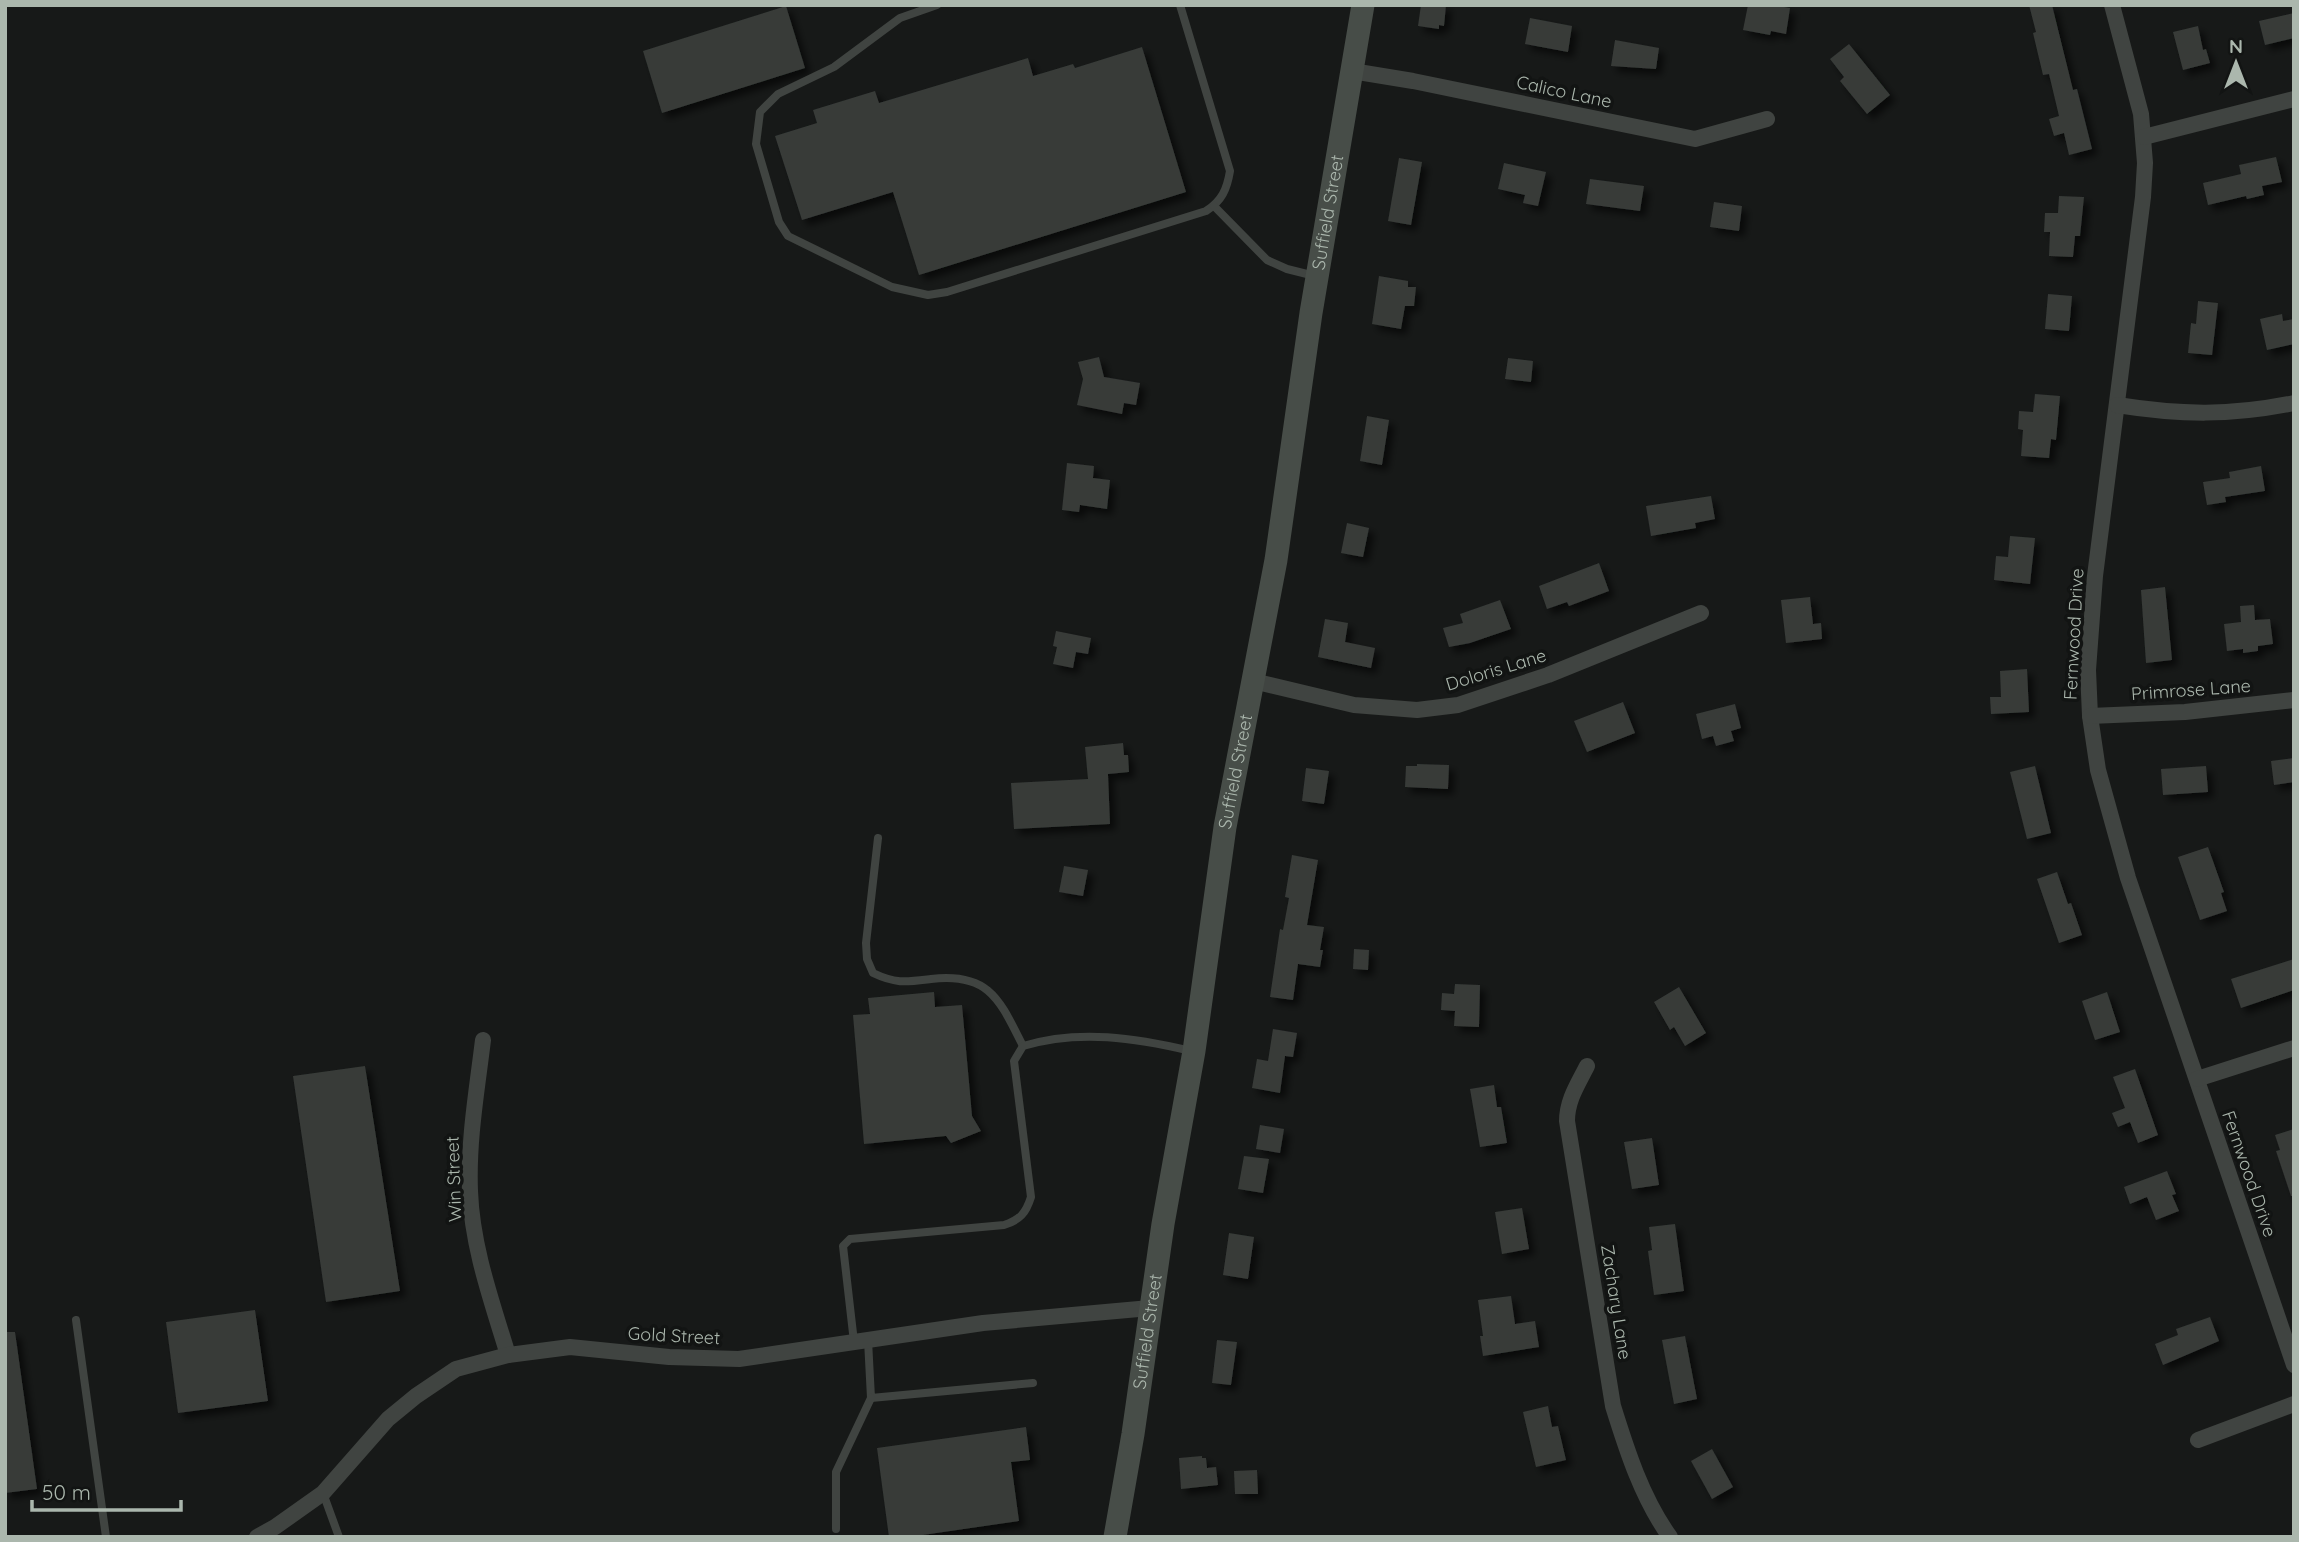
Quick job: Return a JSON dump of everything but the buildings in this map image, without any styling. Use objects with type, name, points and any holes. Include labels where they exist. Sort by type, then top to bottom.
[{"type":"main road","name":"Suffield Street","points":[[1115,1537],[1150,1308],[1194,1051],[1225,827],[1276,559],[1318,276],[1363,5]]},
{"type":"street","name":"Fernwood Drive","points":[[2112,5],[2137,94],[2144,137],[2143,197],[2095,576],[2088,670],[2090,716],[2098,770],[2112,825],[2294,1365]]},
{"type":"street","name":"Calico Lane","points":[[1352,71],[1695,139],[1767,119]]},
{"type":"street","points":[[2144,137],[2294,99]]},
{"type":"street","points":[[2117,405],[2169,413],[2214,413],[2261,410],[2294,403]]},
{"type":"street","name":"Doloris Lane","points":[[1253,681],[1354,705],[1417,709],[1458,705],[1548,675],[1701,613]]},
{"type":"street","name":"Primrose Lane","points":[[2090,716],[2185,712],[2294,700]]},
{"type":"street","name":"Win Street","points":[[483,1040],[471,1131],[470,1193],[477,1244],[508,1354]]},
{"type":"street","points":[[2197,1079],[2294,1048]]},
{"type":"street","name":"Zachary Lane","points":[[1587,1066],[1570,1099],[1567,1121],[1614,1406],[1626,1447],[1642,1486],[1670,1537]]},
{"type":"street","name":"Gold Street","points":[[257,1537],[323,1493],[388,1419],[415,1396],[456,1369],[508,1354],[570,1347],[669,1357],[738,1359],[983,1323],[1150,1308]]},
{"type":"street","points":[[2198,1440],[2294,1404]]},
{"type":"lane","points":[[937,5],[900,18],[834,67],[778,94],[760,113],[756,144],[779,222],[788,236],[892,287],[928,295],[947,292],[1206,211],[1222,198],[1230,172],[1180,5]]},
{"type":"lane","points":[[1214,206],[1267,260],[1287,269],[1318,276]]},
{"type":"lane","points":[[878,838],[866,943],[867,959],[873,973],[891,981],[964,978],[987,988],[1002,1005],[1023,1046]]},
{"type":"lane","points":[[836,1530],[836,1472],[871,1398],[844,1246],[850,1239],[1004,1225],[1016,1221],[1026,1212],[1031,1197],[1014,1061],[1023,1046],[1043,1040],[1103,1036],[1194,1051]]},
{"type":"lane","points":[[76,1321],[106,1537]]},
{"type":"lane","points":[[871,1398],[1033,1383]]},
{"type":"lane","points":[[323,1493],[339,1537]]}]
